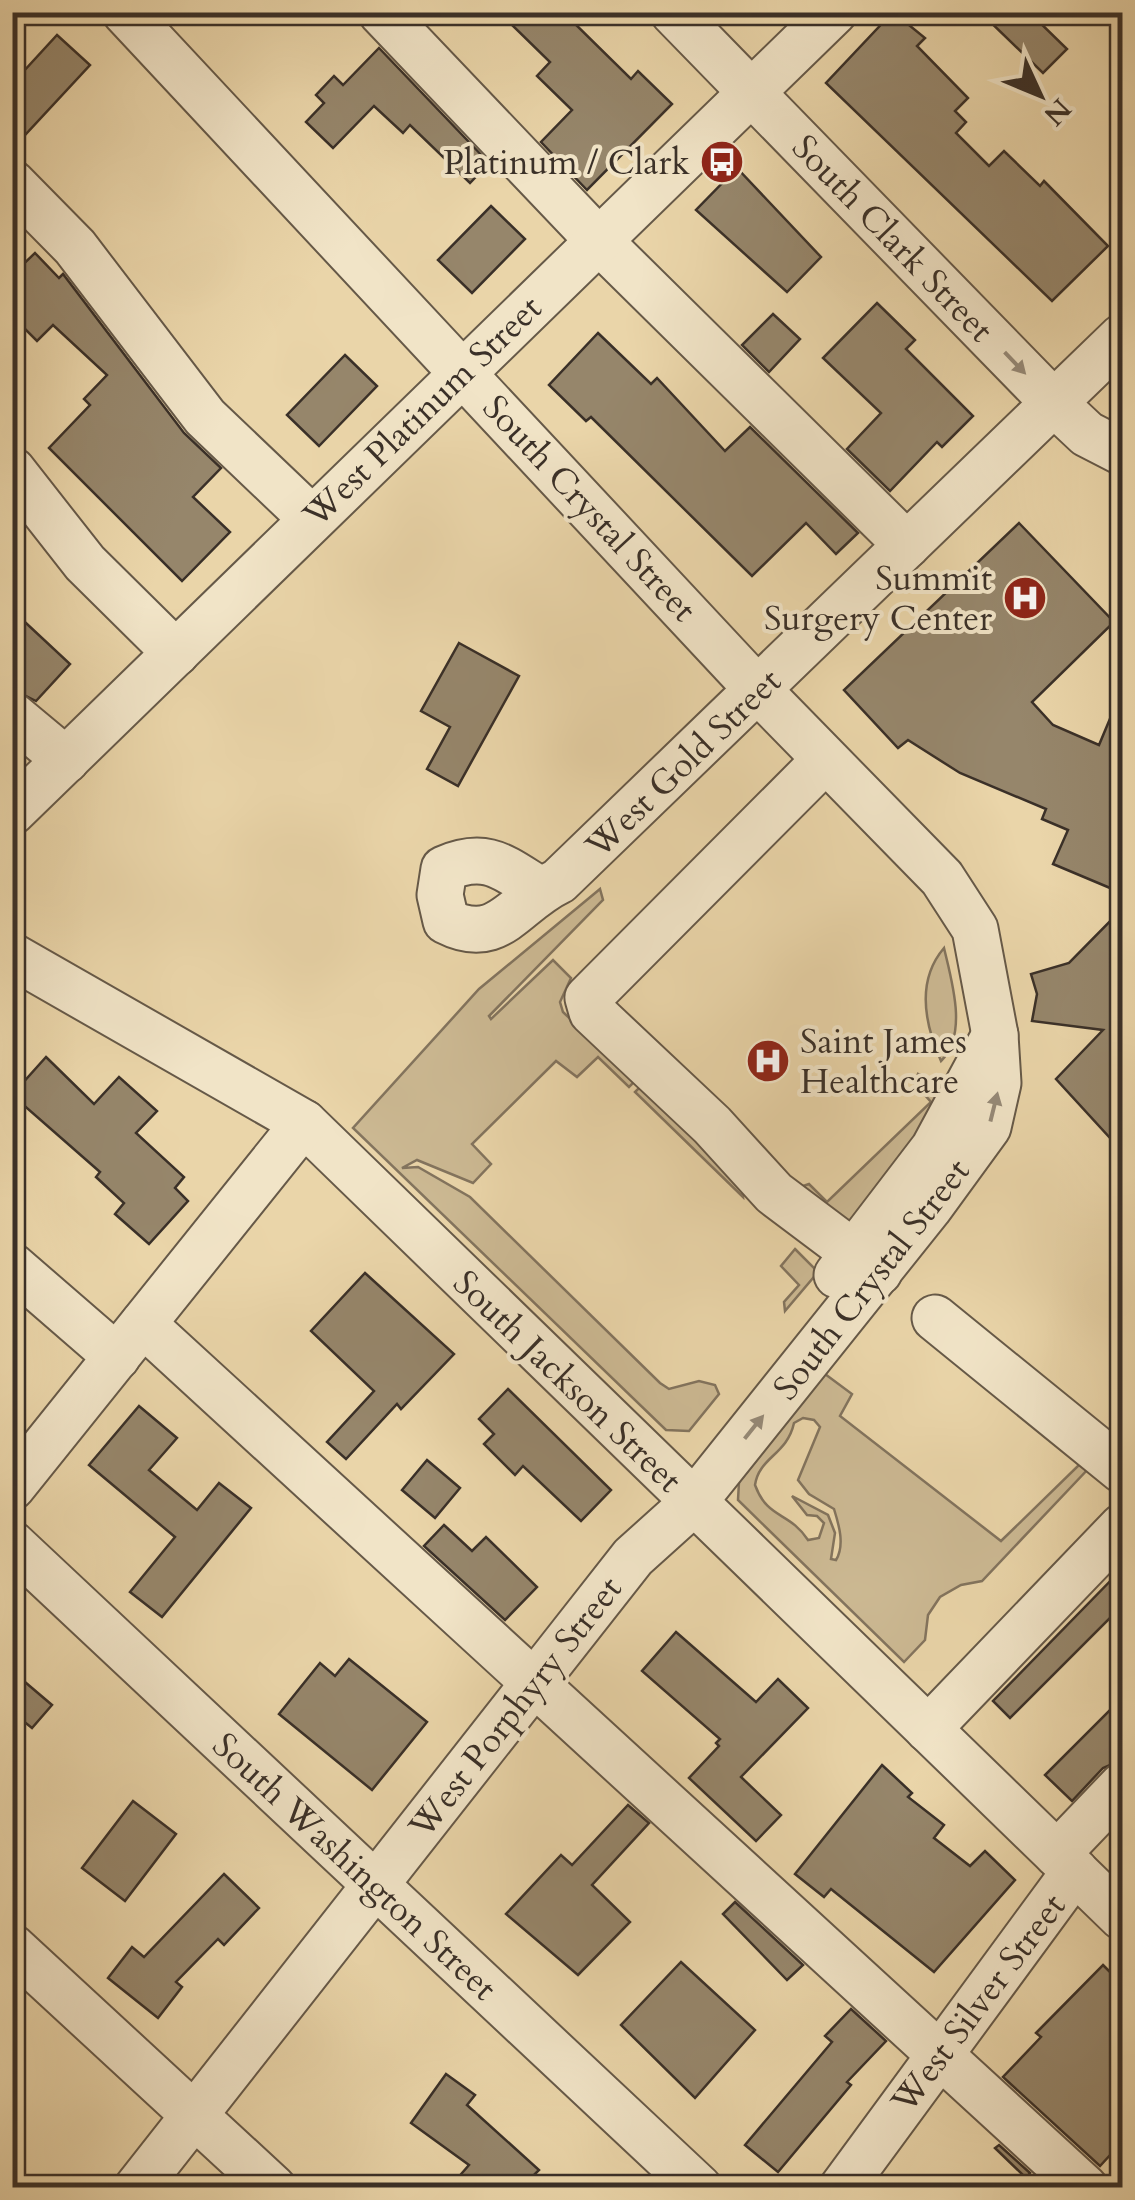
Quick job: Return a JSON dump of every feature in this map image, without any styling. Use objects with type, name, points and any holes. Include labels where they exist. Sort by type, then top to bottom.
[{"type":"street","name":"South Crystal Street","points":[[124,12],[760,692],[960,900],[974,929],[996,1035],[997,1103],[988,1128],[866,1263],[682,1492]]},
{"type":"street","points":[[381,12],[598,240],[907,545]]},
{"type":"street","name":"South Clark Street","points":[[672,12],[1054,403],[1086,434],[1122,452]]},
{"type":"street","name":"West Platinum Street","points":[[12,812],[834,12]]},
{"type":"street","points":[[12,183],[75,247],[205,417],[312,519]]},
{"type":"street","name":"West Gold Street","points":[[540,890],[559,880],[598,846],[1122,338]]},
{"type":"street","points":[[12,470],[85,563],[176,653]]},
{"type":"street","points":[[12,714],[66,760]]},
{"type":"street","points":[[825,760],[588,998],[592,1012],[712,1125],[774,1193],[866,1263]]},
{"type":"street","name":"South Jackson Street","points":[[12,956],[304,1123],[1066,1862]]},
{"type":"street","points":[[12,1487],[304,1123]]},
{"type":"street","points":[[12,1266],[130,1341],[535,1682],[1086,2188]]},
{"type":"street","points":[[935,1318],[1122,1470]]},
{"type":"street","name":"West Porphyry Street","points":[[138,2188],[682,1492]]},
{"type":"street","points":[[928,1728],[1122,1528]]},
{"type":"street","name":"South Washington Street","points":[[12,1544],[699,2188]]},
{"type":"street","points":[[1066,1862],[1122,1786]]},
{"type":"street","name":"West Silver Street","points":[[842,2188],[942,2052],[1066,1862],[1122,1917]]},
{"type":"street","points":[[12,1948],[273,2188]]},
{"type":"shaded area","points":[[600,889],[603,900],[489,1016],[491,1019],[553,960],[571,978],[560,1002],[563,1012],[635,1081],[629,1087],[598,1057],[577,1077],[556,1061],[472,1144],[491,1164],[473,1183],[417,1160],[402,1168],[418,1167],[470,1197],[660,1383],[669,1389],[699,1381],[715,1385],[719,1394],[689,1431],[666,1430],[353,1128],[479,989]]},
{"type":"shaded area","points":[[944,948],[956,1022],[949,1050],[941,1061],[927,1018],[926,989],[935,961]]},
{"type":"shaded area","points":[[918,1074],[945,1085],[940,1104],[850,1227],[803,1186],[809,1184],[827,1202],[931,1102],[915,1084]]},
{"type":"shaded area","points":[[641,1086],[742,1185],[743,1197],[635,1092]]},
{"type":"shaded area","points":[[795,1249],[818,1272],[785,1311],[784,1302],[799,1285],[781,1266]]},
{"type":"shaded area","points":[[825,1374],[852,1394],[840,1416],[1001,1541],[1081,1463],[1090,1467],[982,1581],[961,1585],[940,1597],[928,1615],[925,1640],[904,1662],[738,1500],[739,1482]],"holes":[[[803,1418],[814,1420],[820,1427],[798,1480],[809,1494],[834,1509],[841,1541],[836,1560],[831,1559],[835,1533],[828,1515],[792,1496],[807,1515],[817,1516],[824,1523],[819,1538],[808,1540],[794,1524],[766,1504],[755,1485],[762,1468],[786,1442],[794,1423]]]},
{"type":"building","points":[[526,12],[563,12],[631,79],[638,71],[672,104],[587,190],[541,142],[572,110],[537,76],[550,62],[513,26]]},
{"type":"building","points":[[893,12],[925,38],[917,46],[968,98],[955,111],[966,122],[956,133],[989,166],[1004,151],[1040,186],[1044,181],[1108,246],[1052,301],[826,83]]},
{"type":"building","points":[[980,12],[1029,12],[1067,49],[1043,73]]},
{"type":"building","points":[[57,35],[90,65],[12,149],[12,84]]},
{"type":"building","points":[[379,48],[489,163],[470,183],[410,125],[403,133],[374,106],[333,148],[306,122],[324,103],[316,95],[334,76],[343,85]]},
{"type":"building","points":[[737,168],[821,257],[787,292],[696,210]]},
{"type":"building","points":[[491,206],[525,239],[472,293],[438,260]]},
{"type":"building","points":[[35,253],[59,278],[63,274],[184,433],[221,468],[193,497],[230,532],[182,581],[49,448],[90,405],[84,399],[107,375],[53,325],[37,341],[12,316],[12,275]]},
{"type":"building","points":[[877,303],[915,340],[906,349],[973,416],[942,447],[937,442],[890,491],[847,449],[881,413],[823,358]]},
{"type":"building","points":[[773,314],[800,339],[769,372],[742,345]]},
{"type":"building","points":[[598,333],[651,384],[657,378],[725,451],[750,427],[858,533],[836,554],[806,523],[752,576],[591,417],[586,421],[549,385]]},
{"type":"building","points":[[345,355],[377,386],[319,446],[287,415]]},
{"type":"building","points":[[1019,523],[1114,622],[1032,702],[1053,725],[1099,745],[1122,690],[1122,893],[1053,864],[1068,830],[1042,819],[1046,809],[960,773],[908,740],[898,748],[844,690]]},
{"type":"building","points":[[12,610],[70,664],[36,701],[12,689]]},
{"type":"building","points":[[459,643],[519,676],[458,786],[427,769],[450,727],[421,711]]},
{"type":"building","points":[[1122,909],[1122,1151],[1056,1079],[1103,1030],[1032,1021],[1037,994],[1031,974],[1069,963]]},
{"type":"building","points":[[46,1057],[94,1104],[119,1077],[157,1111],[136,1133],[184,1177],[175,1188],[188,1201],[149,1244],[115,1214],[124,1203],[96,1177],[100,1172],[12,1095]]},
{"type":"building","points":[[365,1273],[454,1354],[401,1409],[397,1404],[346,1459],[327,1442],[374,1391],[311,1331]]},
{"type":"building","points":[[508,1389],[611,1490],[581,1521],[523,1466],[515,1475],[484,1444],[494,1434],[479,1419]]},
{"type":"building","points":[[139,1406],[177,1438],[149,1470],[197,1510],[219,1483],[251,1508],[162,1617],[130,1592],[175,1537],[89,1465]]},
{"type":"building","points":[[427,1460],[460,1488],[435,1518],[402,1490]]},
{"type":"building","points":[[444,1525],[472,1551],[486,1537],[537,1587],[505,1620],[424,1546]]},
{"type":"building","points":[[1122,1569],[1122,1606],[1010,1718],[993,1701]]},
{"type":"building","points":[[676,1632],[756,1702],[778,1679],[808,1708],[741,1777],[781,1815],[756,1841],[689,1778],[719,1746],[716,1743],[720,1739],[642,1671]]},
{"type":"building","points":[[349,1659],[427,1722],[372,1790],[279,1714],[320,1663],[335,1676]]},
{"type":"building","points":[[12,1671],[52,1705],[32,1728],[12,1712]]},
{"type":"building","points":[[1122,1698],[1122,1760],[1103,1768],[1072,1801],[1045,1775]]},
{"type":"building","points":[[882,1765],[912,1793],[908,1797],[944,1825],[934,1838],[970,1866],[985,1851],[1015,1880],[934,1972],[831,1889],[824,1897],[795,1874]]},
{"type":"building","points":[[133,1801],[176,1834],[125,1901],[82,1868]]},
{"type":"building","points":[[628,1805],[649,1823],[592,1885],[630,1922],[578,1975],[506,1914],[561,1855],[572,1865]]},
{"type":"building","points":[[224,1874],[259,1908],[224,1945],[218,1939],[176,1982],[182,1987],[158,2018],[108,1978],[132,1947],[144,1957]]},
{"type":"building","points":[[735,1902],[803,1965],[787,1980],[723,1914]]},
{"type":"building","points":[[681,1962],[755,2030],[695,2098],[621,2025]]},
{"type":"building","points":[[1103,1965],[1122,1984],[1122,2142],[1100,2166],[1003,2077],[1041,2037],[1036,2033]]},
{"type":"building","points":[[851,2009],[886,2041],[847,2082],[851,2085],[778,2172],[745,2145],[832,2042],[825,2036]]},
{"type":"building","points":[[446,2074],[475,2095],[467,2105],[539,2170],[521,2188],[449,2188],[469,2165],[411,2123]]},
{"type":"building","points":[[999,2145],[1030,2173],[1026,2178],[995,2148]]},
{"type":"place","name":"Platinum / Clark","points":[[722,162]]},
{"type":"place","name":"Summit Surgery Center","points":[[1025,598]]},
{"type":"place","name":"Saint James Healthcare","points":[[768,1061]]}]
